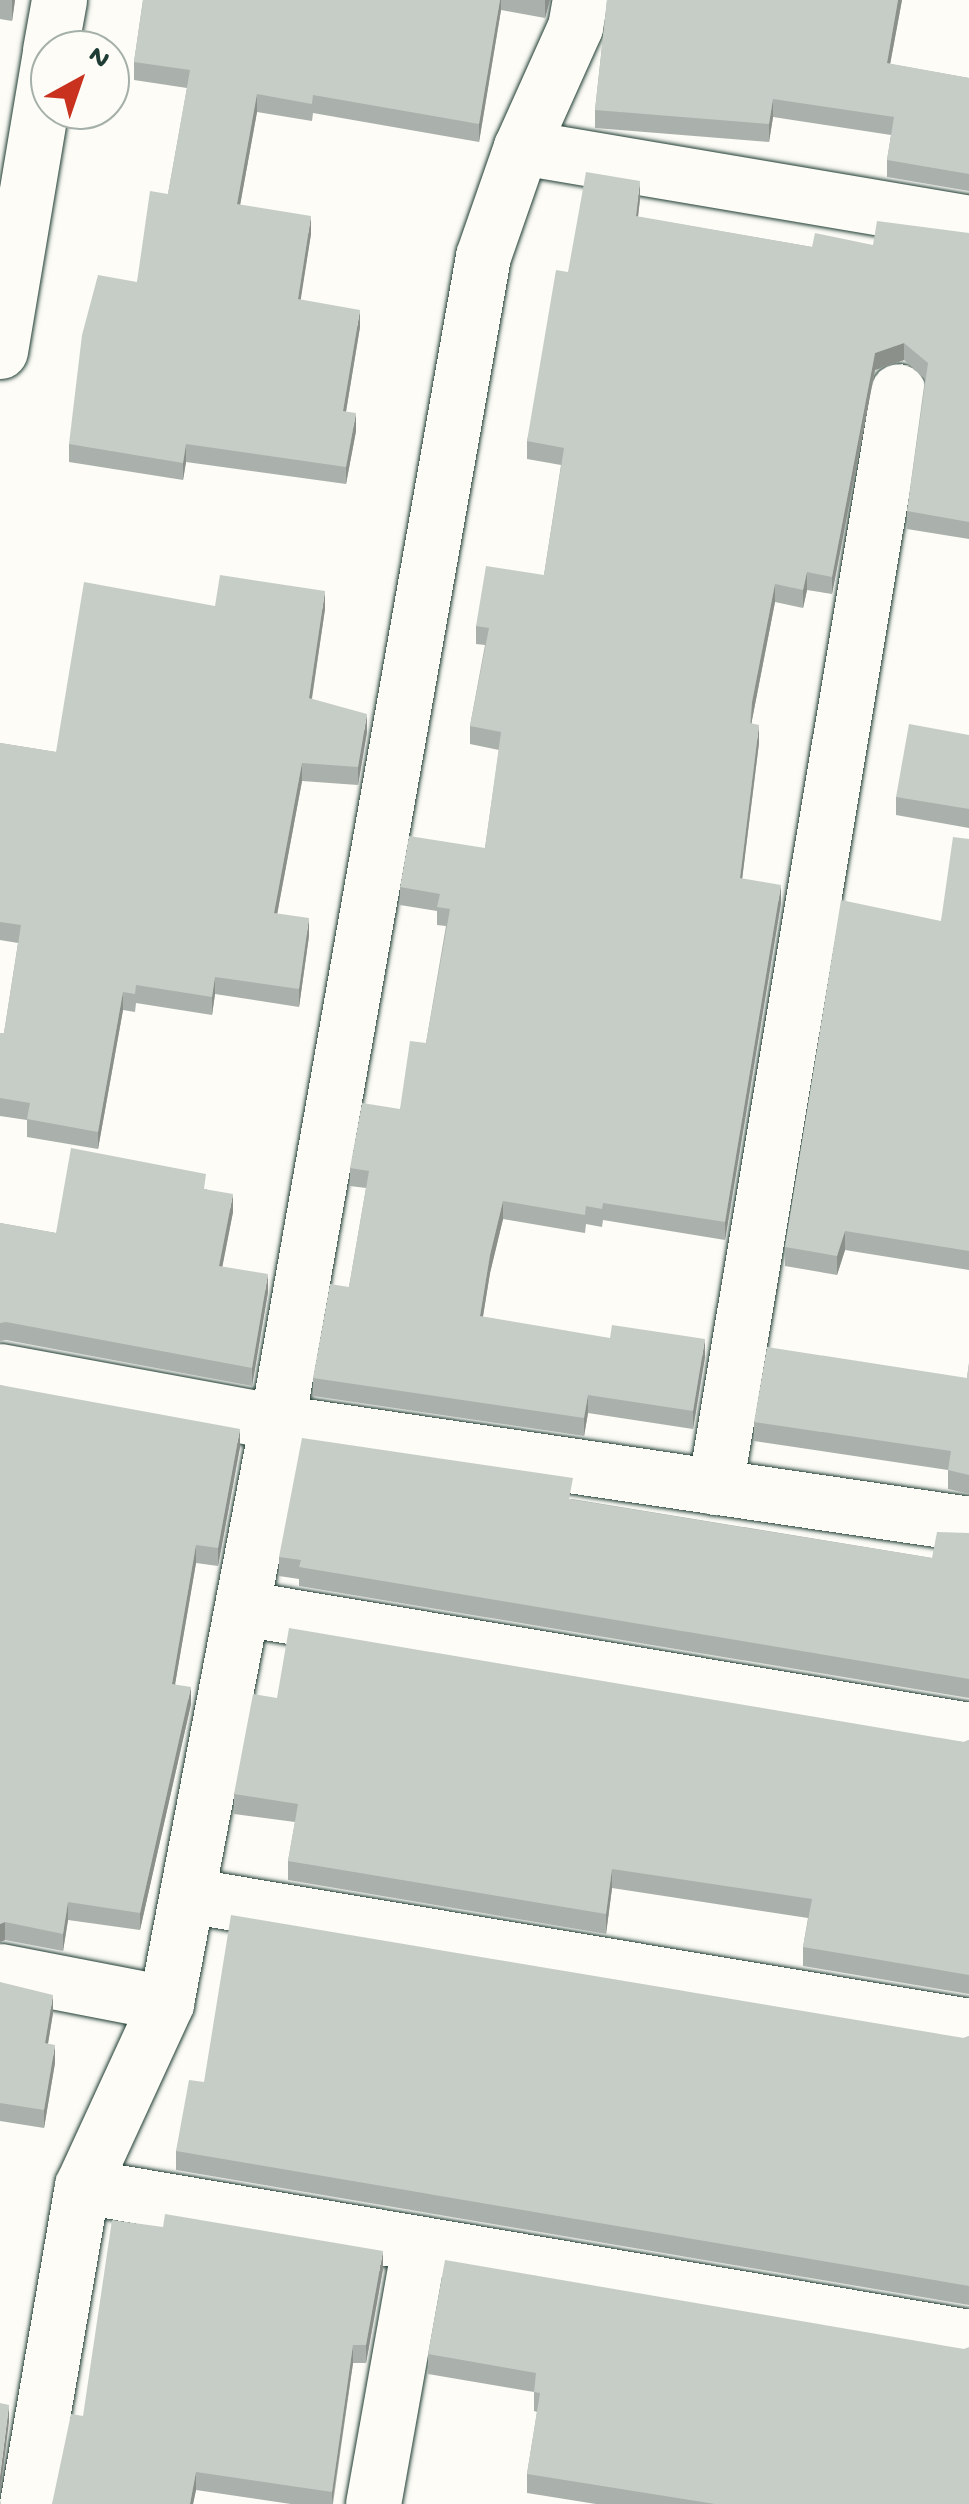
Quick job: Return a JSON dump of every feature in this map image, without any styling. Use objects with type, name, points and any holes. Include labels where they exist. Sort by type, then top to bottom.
[{"type":"street","points":[[54,30],[59,0]]},
{"type":"street","points":[[27,2504],[82,2186],[166,2003],[277,1422],[483,256],[520,148],[575,28],[580,0]]},
{"type":"street","points":[[0,351],[37,130]]},
{"type":"street","points":[[520,148],[969,224]]},
{"type":"street","points":[[716,1487],[898,392]]},
{"type":"street","points":[[0,1371],[277,1422],[969,1524]]},
{"type":"street","points":[[242,1608],[969,1730]]},
{"type":"street","points":[[187,1895],[969,2026]]},
{"type":"street","points":[[0,1971],[166,2003]]},
{"type":"street","points":[[82,2186],[969,2338]]},
{"type":"street","points":[[373,2504],[419,2245]]},
{"type":"building","points":[[143,0],[500,0],[479,124],[313,95],[312,104],[257,94],[237,204],[311,216],[298,299],[360,310],[343,411],[356,413],[346,467],[186,444],[183,463],[69,444],[82,335],[98,275],[137,282],[150,191],[168,194],[190,70],[134,62]]},
{"type":"building","points":[[607,0],[898,0],[887,63],[969,78],[969,174],[887,160],[894,117],[773,99],[769,124],[595,110]]},
{"type":"building","points":[[586,172],[640,181],[636,216],[812,247],[815,233],[873,245],[877,221],[969,233],[969,522],[907,511],[928,363],[904,343],[875,353],[832,577],[807,572],[803,590],[775,584],[752,702],[750,723],[759,725],[740,878],[781,885],[725,1222],[603,1203],[602,1209],[586,1206],[585,1215],[503,1201],[480,1316],[610,1338],[612,1325],[705,1339],[693,1411],[588,1395],[584,1418],[313,1378],[330,1284],[349,1287],[369,1171],[350,1168],[362,1103],[400,1109],[410,1041],[426,1043],[450,909],[437,907],[440,894],[400,887],[409,836],[485,848],[501,732],[470,726],[489,628],[476,626],[486,566],[544,575],[564,448],[527,441],[556,270],[568,272]]},
{"type":"building","points":[[220,575],[325,591],[309,698],[367,714],[358,767],[302,763],[274,913],[309,918],[299,989],[215,977],[212,997],[136,985],[135,994],[123,992],[98,1132],[27,1119],[30,1103],[0,1098],[0,1033],[4,1033],[21,925],[0,922],[0,743],[56,752],[84,582],[215,606]]},
{"type":"building","points":[[909,724],[969,735],[969,809],[896,797]]},
{"type":"building","points":[[953,837],[969,839],[969,1251],[845,1231],[837,1256],[785,1247],[841,900],[941,921]]},
{"type":"building","points":[[71,1148],[206,1174],[204,1189],[233,1194],[219,1266],[268,1274],[252,1368],[0,1323],[0,1223],[56,1233]]},
{"type":"building","points":[[767,1347],[967,1378],[969,1363],[969,1475],[948,1470],[951,1451],[754,1422]]},
{"type":"building","points":[[0,1385],[240,1429],[218,1548],[196,1545],[172,1684],[191,1687],[140,1913],[68,1902],[63,1934],[0,1924]]},
{"type":"building","points":[[302,1438],[573,1478],[569,1499],[932,1558],[937,1532],[969,1533],[969,1679],[299,1567],[301,1560],[279,1557]]},
{"type":"building","points":[[289,1628],[969,1740],[969,1975],[803,1947],[812,1899],[612,1869],[606,1914],[288,1861],[298,1804],[234,1794],[253,1694],[277,1698]]},
{"type":"building","points":[[231,1915],[969,2036],[969,2286],[176,2151],[189,2080],[204,2082]]},
{"type":"building","points":[[0,1982],[53,1995],[45,2043],[55,2045],[44,2110],[0,2103]]},
{"type":"building","points":[[165,2214],[383,2251],[366,2345],[353,2345],[332,2492],[196,2472],[190,2504],[52,2504],[71,2414],[83,2416],[112,2220],[163,2227]]},
{"type":"building","points":[[445,2260],[969,2347],[969,2504],[715,2504],[527,2474],[540,2393],[534,2392],[536,2373],[428,2354]]},
{"type":"building","points":[[0,2403],[9,2405],[0,2476]]}]
